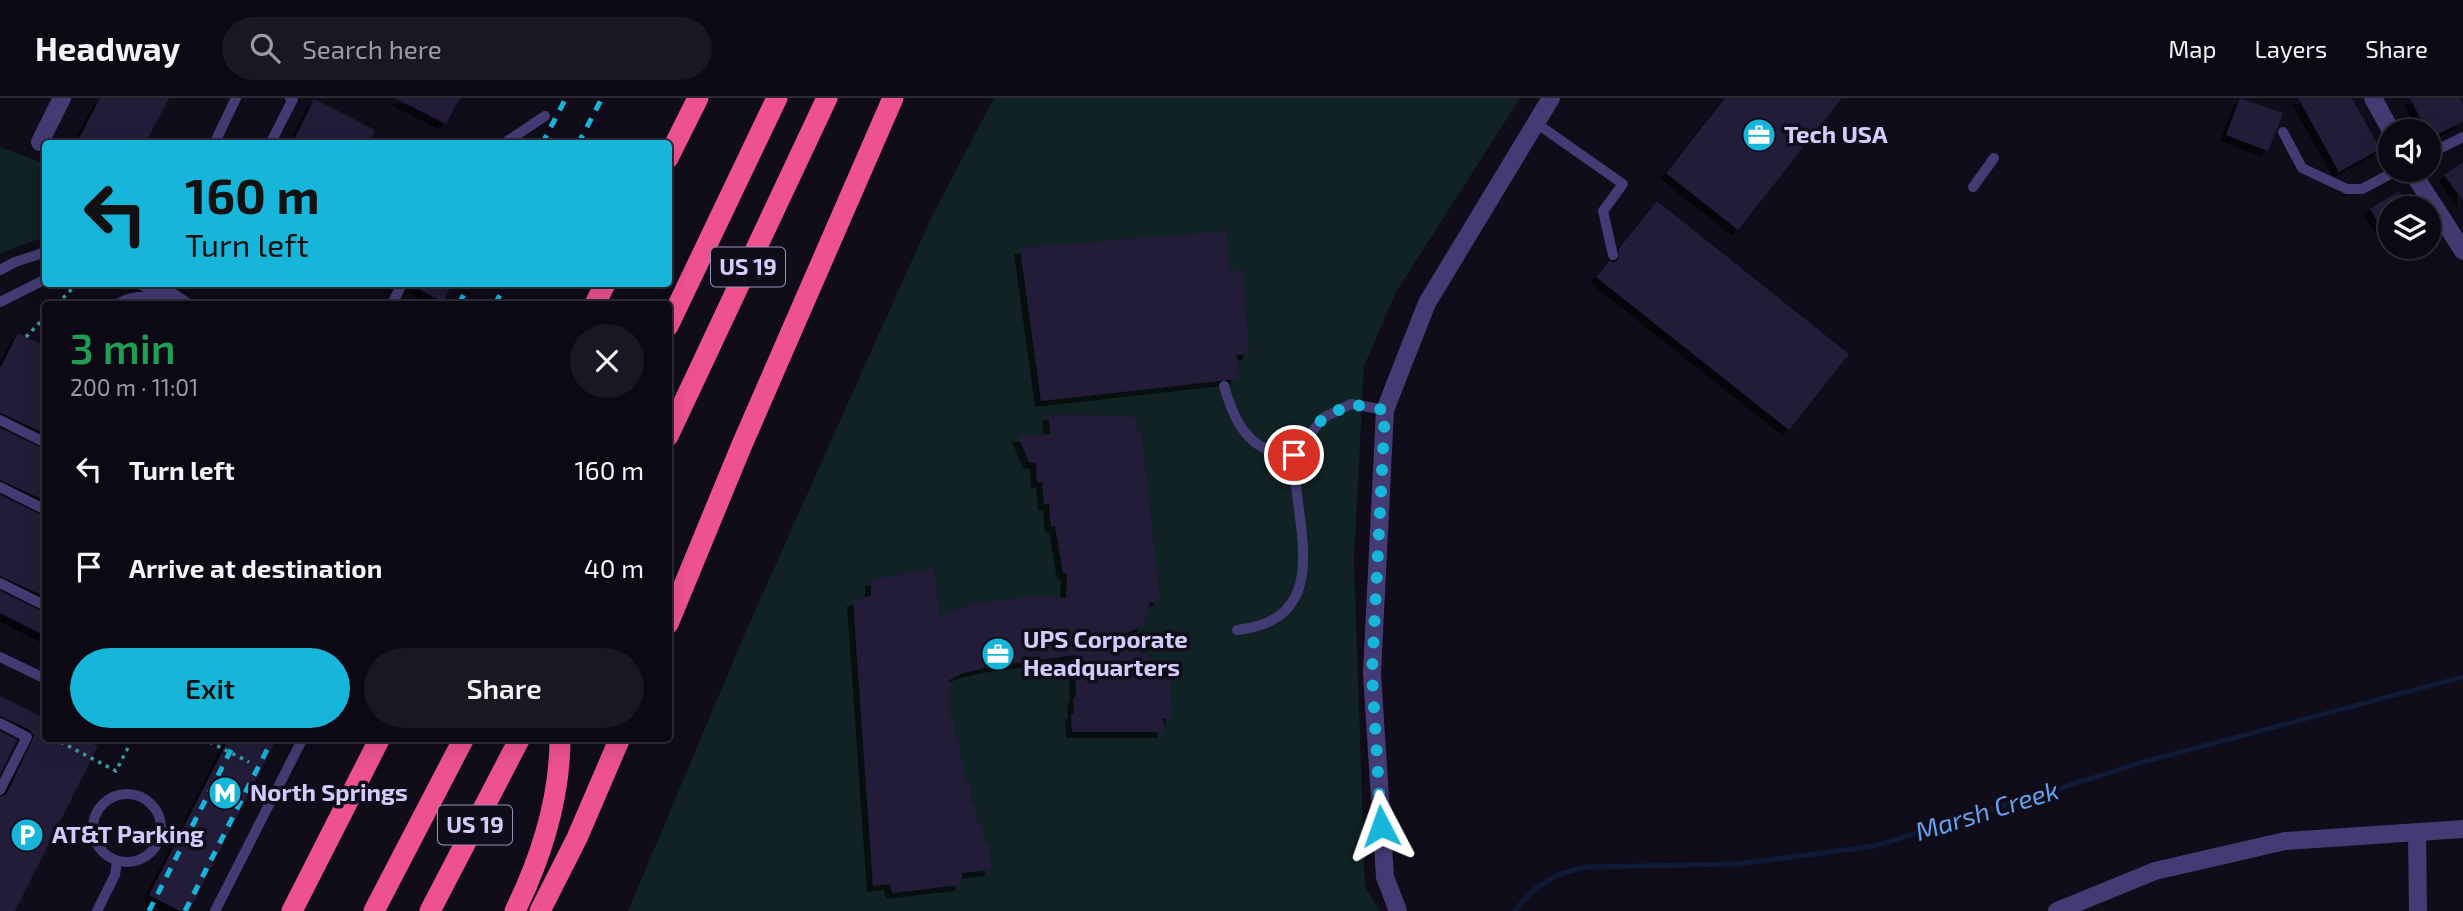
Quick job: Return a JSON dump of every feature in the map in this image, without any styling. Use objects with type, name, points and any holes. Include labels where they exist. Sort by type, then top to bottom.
[{"type":"highway","points":[[672,150],[698,98]]},
{"type":"highway","name":"US 19","points":[[672,318],[777,98]]},
{"type":"highway","name":"US 19","points":[[672,427],[827,98]]},
{"type":"highway","points":[[672,614],[741,447],[893,98]]},
{"type":"highway","points":[[292,911],[378,742]]},
{"type":"highway","name":"US 19","points":[[374,911],[462,742]]},
{"type":"highway","name":"US 19","points":[[430,911],[518,742]]},
{"type":"highway","points":[[515,911],[538,859],[548,825],[556,788],[560,742]]},
{"type":"highway","points":[[540,911],[577,838],[618,742]]},
{"type":"street","points":[[40,142],[62,98]]},
{"type":"street","points":[[1398,911],[1385,877],[1372,673],[1385,410],[1427,303],[1551,98]]},
{"type":"street","points":[[2374,98],[2385,119]]},
{"type":"street","points":[[2419,182],[2463,251]]},
{"type":"street","points":[[2057,911],[2155,871],[2285,841],[2463,829]]},
{"type":"street","points":[[2417,832],[2418,911]]},
{"type":"lane","points":[[216,140],[236,98]]},
{"type":"lane","points":[[272,140],[293,99],[290,98]]},
{"type":"lane","points":[[509,140],[545,116]]},
{"type":"lane","points":[[1536,122],[1623,184],[1603,211],[1613,255]]},
{"type":"lane","points":[[2283,132],[2302,169],[2347,189],[2361,189],[2378,180]]},
{"type":"lane","points":[[2441,148],[2463,137]]},
{"type":"lane","points":[[1972,187],[1994,158]]},
{"type":"lane","points":[[0,270],[42,253]]},
{"type":"lane","points":[[0,302],[42,280]]},
{"type":"lane","points":[[146,287],[178,301]]},
{"type":"lane","points":[[163,287],[181,301]]},
{"type":"lane","points":[[122,301],[142,295],[171,301]]},
{"type":"lane","points":[[1224,386],[1231,412],[1246,434],[1266,449],[1294,455]]},
{"type":"lane","points":[[1237,630],[1273,620],[1288,607],[1300,589],[1305,569],[1294,455],[1323,418],[1351,404],[1385,410]]},
{"type":"lane","points":[[0,420],[42,441]]},
{"type":"lane","points":[[0,487],[42,508]]},
{"type":"lane","points":[[0,583],[42,605]]},
{"type":"lane","points":[[0,657],[42,677]]},
{"type":"lane","points":[[0,723],[27,737],[0,790]]},
{"type":"lane","points":[[215,911],[301,742]]},
{"type":"lane","points":[[126,793],[138,795],[156,808],[161,819],[159,842],[151,854],[141,860],[117,862],[99,848],[94,837],[96,813],[114,796],[126,793]]},
{"type":"lane","points":[[97,911],[115,875],[117,862]]},
{"type":"path","points":[[60,301],[74,287]]},
{"type":"path","points":[[26,337],[42,320]]},
{"type":"path","points":[[61,742],[116,771],[131,742]]},
{"type":"path","points":[[210,742],[249,762]]},
{"type":"shaded area","points":[[994,98],[1520,98],[1396,292],[1364,366],[1354,560],[1365,887],[1380,911],[628,911],[746,631],[932,216]]},
{"type":"shaded area","points":[[0,147],[42,163],[42,238],[0,253]]},
{"type":"building","points":[[100,98],[169,98],[147,140],[78,140]]},
{"type":"building","points":[[395,98],[460,98],[446,124]]},
{"type":"building","points":[[1725,98],[1842,98],[1738,230],[1666,173]]},
{"type":"building","points":[[2240,98],[2283,113],[2268,151],[2226,135]]},
{"type":"building","points":[[2298,98],[2352,98],[2378,145],[2378,150],[2339,172]]},
{"type":"building","points":[[2410,98],[2460,98],[2463,104],[2463,122],[2441,133],[2441,119],[2421,119]]},
{"type":"building","points":[[314,99],[375,130],[370,140],[294,140]]},
{"type":"building","points":[[2463,162],[2463,201],[2444,175]]},
{"type":"building","points":[[1657,201],[1849,354],[1789,430],[1596,277],[1609,261],[1618,260],[1619,248]]},
{"type":"building","points":[[2378,204],[2378,222],[2370,209]]},
{"type":"building","points":[[1226,231],[1229,270],[1243,271],[1249,354],[1237,355],[1237,379],[1041,401],[1020,248]]},
{"type":"building","points":[[415,287],[450,287],[441,301]]},
{"type":"building","points":[[18,333],[42,345],[42,432],[0,413],[0,368]]},
{"type":"building","name":"UPS Corporate Headquarters","points":[[1048,414],[1136,417],[1137,431],[1141,429],[1160,600],[1150,603],[1143,626],[1100,644],[1139,651],[1140,654],[1147,653],[1157,672],[1170,675],[1172,718],[1163,719],[1164,732],[1072,732],[1071,714],[1074,713],[1073,698],[1076,696],[1075,655],[989,667],[963,673],[949,680],[949,716],[954,717],[954,738],[959,738],[959,760],[963,760],[965,783],[970,782],[971,804],[976,805],[977,823],[983,825],[983,843],[989,844],[991,870],[962,873],[961,885],[892,893],[890,884],[873,886],[853,600],[871,596],[871,580],[934,568],[940,616],[975,603],[1041,596],[1066,598],[1067,574],[1063,573],[1055,526],[1051,527],[1049,504],[1044,504],[1042,482],[1037,482],[1036,463],[1029,462],[1018,436],[1050,434]]},
{"type":"building","points":[[0,428],[42,448],[42,499],[0,480]]},
{"type":"building","points":[[0,495],[42,515],[42,595],[0,576]]},
{"type":"building","points":[[0,591],[42,611],[42,634],[0,613]]},
{"type":"building","name":"AT&T Parking","points":[[0,696],[42,717],[42,742],[91,742],[98,746],[15,911],[0,911],[0,797],[7,793],[34,736],[30,730],[0,716]]},
{"type":"building","points":[[0,731],[17,740],[0,774]]},
{"type":"building","points":[[227,742],[275,742],[189,911],[180,911],[149,895]]},
{"type":"waterway","name":"Marsh Creek","points":[[1514,911],[1537,887],[1560,874],[1586,867],[1737,864],[1875,846],[2143,762],[2463,677]]},
{"type":"railway","points":[[544,140],[566,98]]},
{"type":"railway","points":[[580,140],[602,98]]},
{"type":"railway","points":[[460,301],[468,287]]},
{"type":"railway","points":[[497,301],[504,287]]},
{"type":"railway","points":[[149,911],[235,742]]},
{"type":"railway","points":[[185,911],[271,742]]},
{"type":"place","name":"Tech USA","points":[[1759,135]]},
{"type":"place","name":"UPS Corporate Headquarters","points":[[998,654]]},
{"type":"place","name":"North Springs","points":[[225,793]]},
{"type":"place","name":"AT&T Parking","points":[[27,835]]},
{"type":"route","points":[[1294,455],[1323,418],[1351,404],[1385,410],[1372,673],[1381,826]]}]
